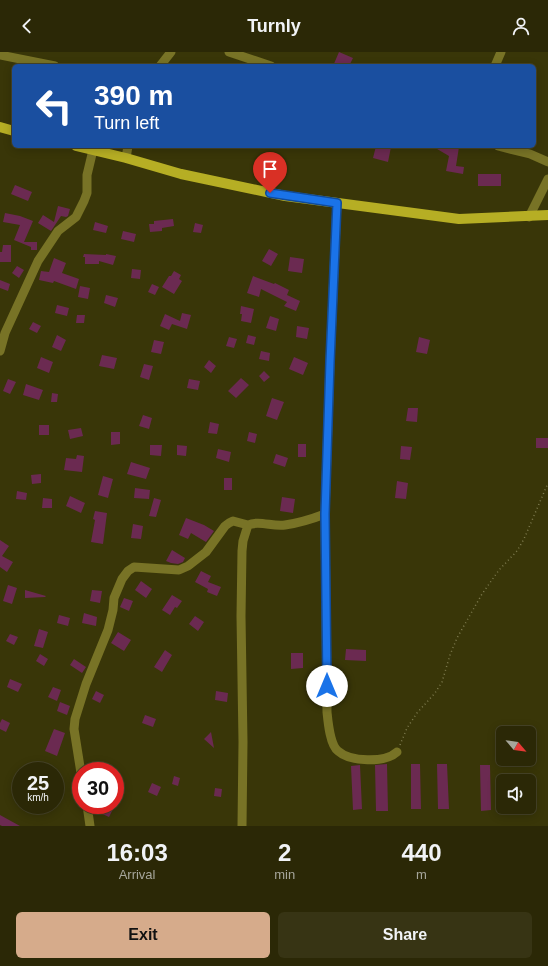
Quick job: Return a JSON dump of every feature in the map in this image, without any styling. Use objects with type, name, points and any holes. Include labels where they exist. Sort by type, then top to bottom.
[{"type":"main road","points":[[0,127],[12,130]]},
{"type":"main road","points":[[84,148],[182,174],[285,196],[459,219],[548,215]]},
{"type":"street","points":[[162,64],[171,52]]},
{"type":"street","points":[[229,52],[265,64]]},
{"type":"street","points":[[496,64],[501,52]]},
{"type":"street","points":[[0,55],[45,64]]},
{"type":"street","points":[[126,158],[128,148]]},
{"type":"street","points":[[506,148],[530,154],[548,162]]},
{"type":"street","points":[[0,351],[6,333],[38,261],[58,231],[76,217],[84,202],[87,193],[88,175],[93,150]]},
{"type":"street","points":[[529,217],[548,179]]},
{"type":"street","points":[[337,203],[325,514],[327,712],[331,736],[337,751],[348,757],[367,760],[386,758],[393,756],[397,752]]},
{"type":"street","points":[[242,826],[243,742],[241,616],[243,541],[248,525],[253,522],[284,526],[306,521],[325,514]]},
{"type":"street","points":[[79,762],[74,720],[86,684],[108,630],[113,610],[114,598],[122,579],[128,571],[134,567],[168,570],[179,570],[184,568],[206,552],[225,526],[229,523],[233,521],[248,525]]},
{"type":"street","points":[[88,814],[90,826]]},
{"type":"path","points":[[397,752],[406,728],[417,713],[435,694],[442,682],[456,638],[482,594],[499,570],[517,551],[524,539],[548,483]]},
{"type":"building","points":[[339,52],[353,58],[350,64],[334,64]]},
{"type":"building","points":[[376,148],[391,148],[388,162],[373,158]]},
{"type":"building","points":[[435,148],[459,148],[456,166],[464,167],[463,174],[446,171],[449,156]]},
{"type":"building","points":[[259,156],[276,159],[274,169],[260,166],[261,164],[257,163]]},
{"type":"building","points":[[478,174],[501,174],[501,186],[478,186]]},
{"type":"building","points":[[15,185],[32,192],[28,201],[11,194]]},
{"type":"building","points":[[58,206],[70,209],[68,216],[61,216],[51,231],[38,223],[43,215],[54,222]]},
{"type":"building","points":[[5,213],[20,216],[33,221],[24,242],[37,242],[37,250],[31,250],[31,247],[14,240],[20,225],[3,222]]},
{"type":"building","points":[[173,219],[174,226],[162,228],[162,231],[150,232],[149,224],[154,224],[154,221]]},
{"type":"building","points":[[95,222],[108,226],[106,233],[93,230]]},
{"type":"building","points":[[195,223],[203,225],[201,233],[193,232]]},
{"type":"building","points":[[123,231],[136,234],[134,242],[121,239]]},
{"type":"building","points":[[3,245],[11,245],[11,262],[0,262],[0,252],[2,252]]},
{"type":"building","points":[[269,249],[278,254],[271,266],[262,261]]},
{"type":"building","points":[[84,254],[106,254],[116,256],[113,265],[99,261],[99,264],[85,264],[85,257],[83,257]]},
{"type":"building","points":[[290,257],[304,259],[302,273],[288,271]]},
{"type":"building","points":[[54,258],[66,263],[62,273],[79,279],[76,289],[54,281],[53,283],[39,280],[41,271],[49,272]]},
{"type":"building","points":[[17,266],[24,270],[19,278],[12,273]]},
{"type":"building","points":[[132,269],[141,270],[140,279],[131,278]]},
{"type":"building","points":[[174,271],[181,275],[179,279],[182,281],[174,294],[162,287]]},
{"type":"building","points":[[253,276],[274,284],[275,283],[289,290],[287,295],[300,301],[296,311],[284,306],[287,302],[261,289],[259,297],[247,293]]},
{"type":"building","points":[[0,280],[10,284],[8,291],[0,288]]},
{"type":"building","points":[[152,284],[159,287],[155,295],[148,292]]},
{"type":"building","points":[[80,286],[90,288],[88,299],[78,297]]},
{"type":"building","points":[[106,295],[118,298],[115,307],[104,303]]},
{"type":"building","points":[[57,305],[69,308],[67,316],[55,313]]},
{"type":"building","points":[[241,306],[254,309],[251,323],[241,321]]},
{"type":"building","points":[[182,313],[191,315],[187,329],[172,324],[169,330],[160,326],[165,314],[180,321]]},
{"type":"building","points":[[77,315],[85,315],[84,323],[76,323]]},
{"type":"building","points":[[270,316],[279,319],[276,331],[266,328]]},
{"type":"building","points":[[33,322],[41,326],[37,333],[29,329]]},
{"type":"building","points":[[297,326],[309,328],[307,339],[296,337]]},
{"type":"building","points":[[57,335],[66,340],[61,351],[52,347]]},
{"type":"building","points":[[248,335],[256,337],[254,345],[246,343]]},
{"type":"building","points":[[229,337],[237,339],[234,348],[226,346]]},
{"type":"building","points":[[419,337],[430,340],[427,354],[416,352]]},
{"type":"building","points":[[154,340],[164,342],[161,354],[151,352]]},
{"type":"building","points":[[261,351],[270,353],[269,361],[259,359]]},
{"type":"building","points":[[102,355],[117,358],[114,369],[99,366]]},
{"type":"building","points":[[41,357],[53,362],[49,373],[37,368]]},
{"type":"building","points":[[294,357],[308,363],[303,375],[289,369]]},
{"type":"building","points":[[209,360],[216,366],[211,373],[204,367]]},
{"type":"building","points":[[144,364],[153,366],[149,380],[140,377]]},
{"type":"building","points":[[264,371],[270,377],[264,382],[259,376]]},
{"type":"building","points":[[241,378],[249,385],[236,398],[228,391]]},
{"type":"building","points":[[8,379],[16,382],[10,394],[3,391]]},
{"type":"building","points":[[189,379],[200,381],[198,390],[187,388]]},
{"type":"building","points":[[26,384],[43,390],[39,400],[23,395]]},
{"type":"building","points":[[52,393],[58,394],[57,402],[51,402]]},
{"type":"building","points":[[272,398],[284,402],[277,420],[266,416]]},
{"type":"building","points":[[408,408],[418,408],[417,422],[406,421]]},
{"type":"building","points":[[143,415],[152,418],[149,429],[139,426]]},
{"type":"building","points":[[210,422],[219,424],[217,434],[208,433]]},
{"type":"building","points":[[39,425],[49,425],[49,435],[39,435]]},
{"type":"building","points":[[81,428],[83,436],[70,439],[68,430]]},
{"type":"building","points":[[111,432],[120,432],[120,444],[111,445]]},
{"type":"building","points":[[249,432],[257,434],[255,443],[247,441]]},
{"type":"building","points":[[536,438],[548,438],[548,448],[536,448]]},
{"type":"building","points":[[298,444],[306,444],[306,457],[298,457]]},
{"type":"building","points":[[150,445],[162,445],[161,456],[150,455]]},
{"type":"building","points":[[177,445],[187,446],[186,456],[177,455]]},
{"type":"building","points":[[401,446],[412,447],[410,460],[400,459]]},
{"type":"building","points":[[218,449],[231,452],[229,462],[216,458]]},
{"type":"building","points":[[276,454],[288,458],[285,467],[273,463]]},
{"type":"building","points":[[77,455],[84,456],[82,472],[64,470],[66,458],[76,459]]},
{"type":"building","points":[[131,462],[150,468],[146,479],[127,474]]},
{"type":"building","points":[[41,474],[41,483],[32,484],[31,475]]},
{"type":"building","points":[[103,476],[113,479],[108,498],[98,495]]},
{"type":"building","points":[[224,478],[232,478],[232,490],[224,490]]},
{"type":"building","points":[[397,481],[408,483],[406,499],[395,498]]},
{"type":"building","points":[[135,488],[150,490],[149,499],[134,498]]},
{"type":"building","points":[[17,491],[27,493],[26,500],[16,499]]},
{"type":"building","points":[[70,496],[85,503],[81,513],[66,506]]},
{"type":"building","points":[[282,497],[295,499],[293,513],[280,511]]},
{"type":"building","points":[[43,498],[52,499],[52,508],[42,508]]},
{"type":"building","points":[[154,498],[161,500],[156,517],[149,516]]},
{"type":"building","points":[[95,511],[107,513],[103,544],[91,542]]},
{"type":"building","points":[[186,518],[204,525],[214,531],[206,542],[191,533],[188,539],[179,535]]},
{"type":"building","points":[[133,524],[143,526],[141,539],[131,538]]},
{"type":"building","points":[[0,540],[9,546],[2,556],[13,562],[7,572],[0,567]]},
{"type":"building","points":[[172,550],[185,558],[183,562],[178,564],[166,561]]},
{"type":"building","points":[[201,571],[211,576],[208,582],[221,587],[217,596],[207,592],[208,589],[195,582]]},
{"type":"building","points":[[141,581],[152,589],[146,598],[135,590]]},
{"type":"building","points":[[8,585],[17,588],[12,604],[3,601]]},
{"type":"building","points":[[25,590],[46,596],[25,598]]},
{"type":"building","points":[[92,590],[102,591],[100,603],[90,601]]},
{"type":"building","points":[[172,595],[182,601],[177,608],[175,607],[170,615],[162,610]]},
{"type":"building","points":[[124,598],[133,601],[129,611],[120,607]]},
{"type":"building","points":[[84,613],[97,617],[96,626],[82,623]]},
{"type":"building","points":[[59,615],[70,618],[68,626],[57,623]]},
{"type":"building","points":[[195,616],[204,622],[198,631],[189,624]]},
{"type":"building","points":[[39,629],[48,632],[43,648],[34,646]]},
{"type":"building","points":[[118,632],[131,640],[124,651],[111,643]]},
{"type":"building","points":[[10,634],[18,637],[14,645],[6,641]]},
{"type":"building","points":[[346,649],[366,650],[366,661],[345,660]]},
{"type":"building","points":[[165,650],[172,655],[162,672],[154,667]]},
{"type":"building","points":[[291,653],[303,653],[303,668],[291,669]]},
{"type":"building","points":[[40,654],[48,659],[44,666],[36,661]]},
{"type":"building","points":[[74,659],[86,667],[82,673],[70,665]]},
{"type":"building","points":[[10,679],[22,684],[18,692],[7,687]]},
{"type":"building","points":[[53,687],[61,690],[57,701],[48,697]]},
{"type":"building","points":[[96,691],[104,695],[100,703],[92,699]]},
{"type":"building","points":[[216,691],[228,693],[227,702],[215,700]]},
{"type":"building","points":[[60,702],[70,706],[67,715],[57,711]]},
{"type":"building","points":[[145,715],[156,719],[153,727],[142,723]]},
{"type":"building","points":[[2,719],[10,723],[6,732],[0,729]]},
{"type":"building","points":[[54,729],[65,733],[57,756],[45,751]]},
{"type":"building","points":[[211,732],[214,748],[204,739]]},
{"type":"building","points":[[387,764],[388,811],[376,811],[375,765]]},
{"type":"building","points":[[411,764],[420,764],[421,809],[411,809]]},
{"type":"building","points":[[437,764],[447,764],[449,809],[438,809]]},
{"type":"building","points":[[360,765],[362,809],[353,810],[351,766]]},
{"type":"building","points":[[480,765],[490,765],[491,810],[481,811]]},
{"type":"building","points":[[174,776],[180,778],[178,786],[172,784]]},
{"type":"building","points":[[152,783],[161,787],[157,796],[148,792]]},
{"type":"building","points":[[215,788],[222,789],[221,797],[214,796]]},
{"type":"building","points":[[102,814],[110,814],[109,817]]},
{"type":"building","points":[[0,815],[20,826],[0,825]]},
{"type":"route","points":[[270,193],[337,203],[325,514],[327,686]]}]
